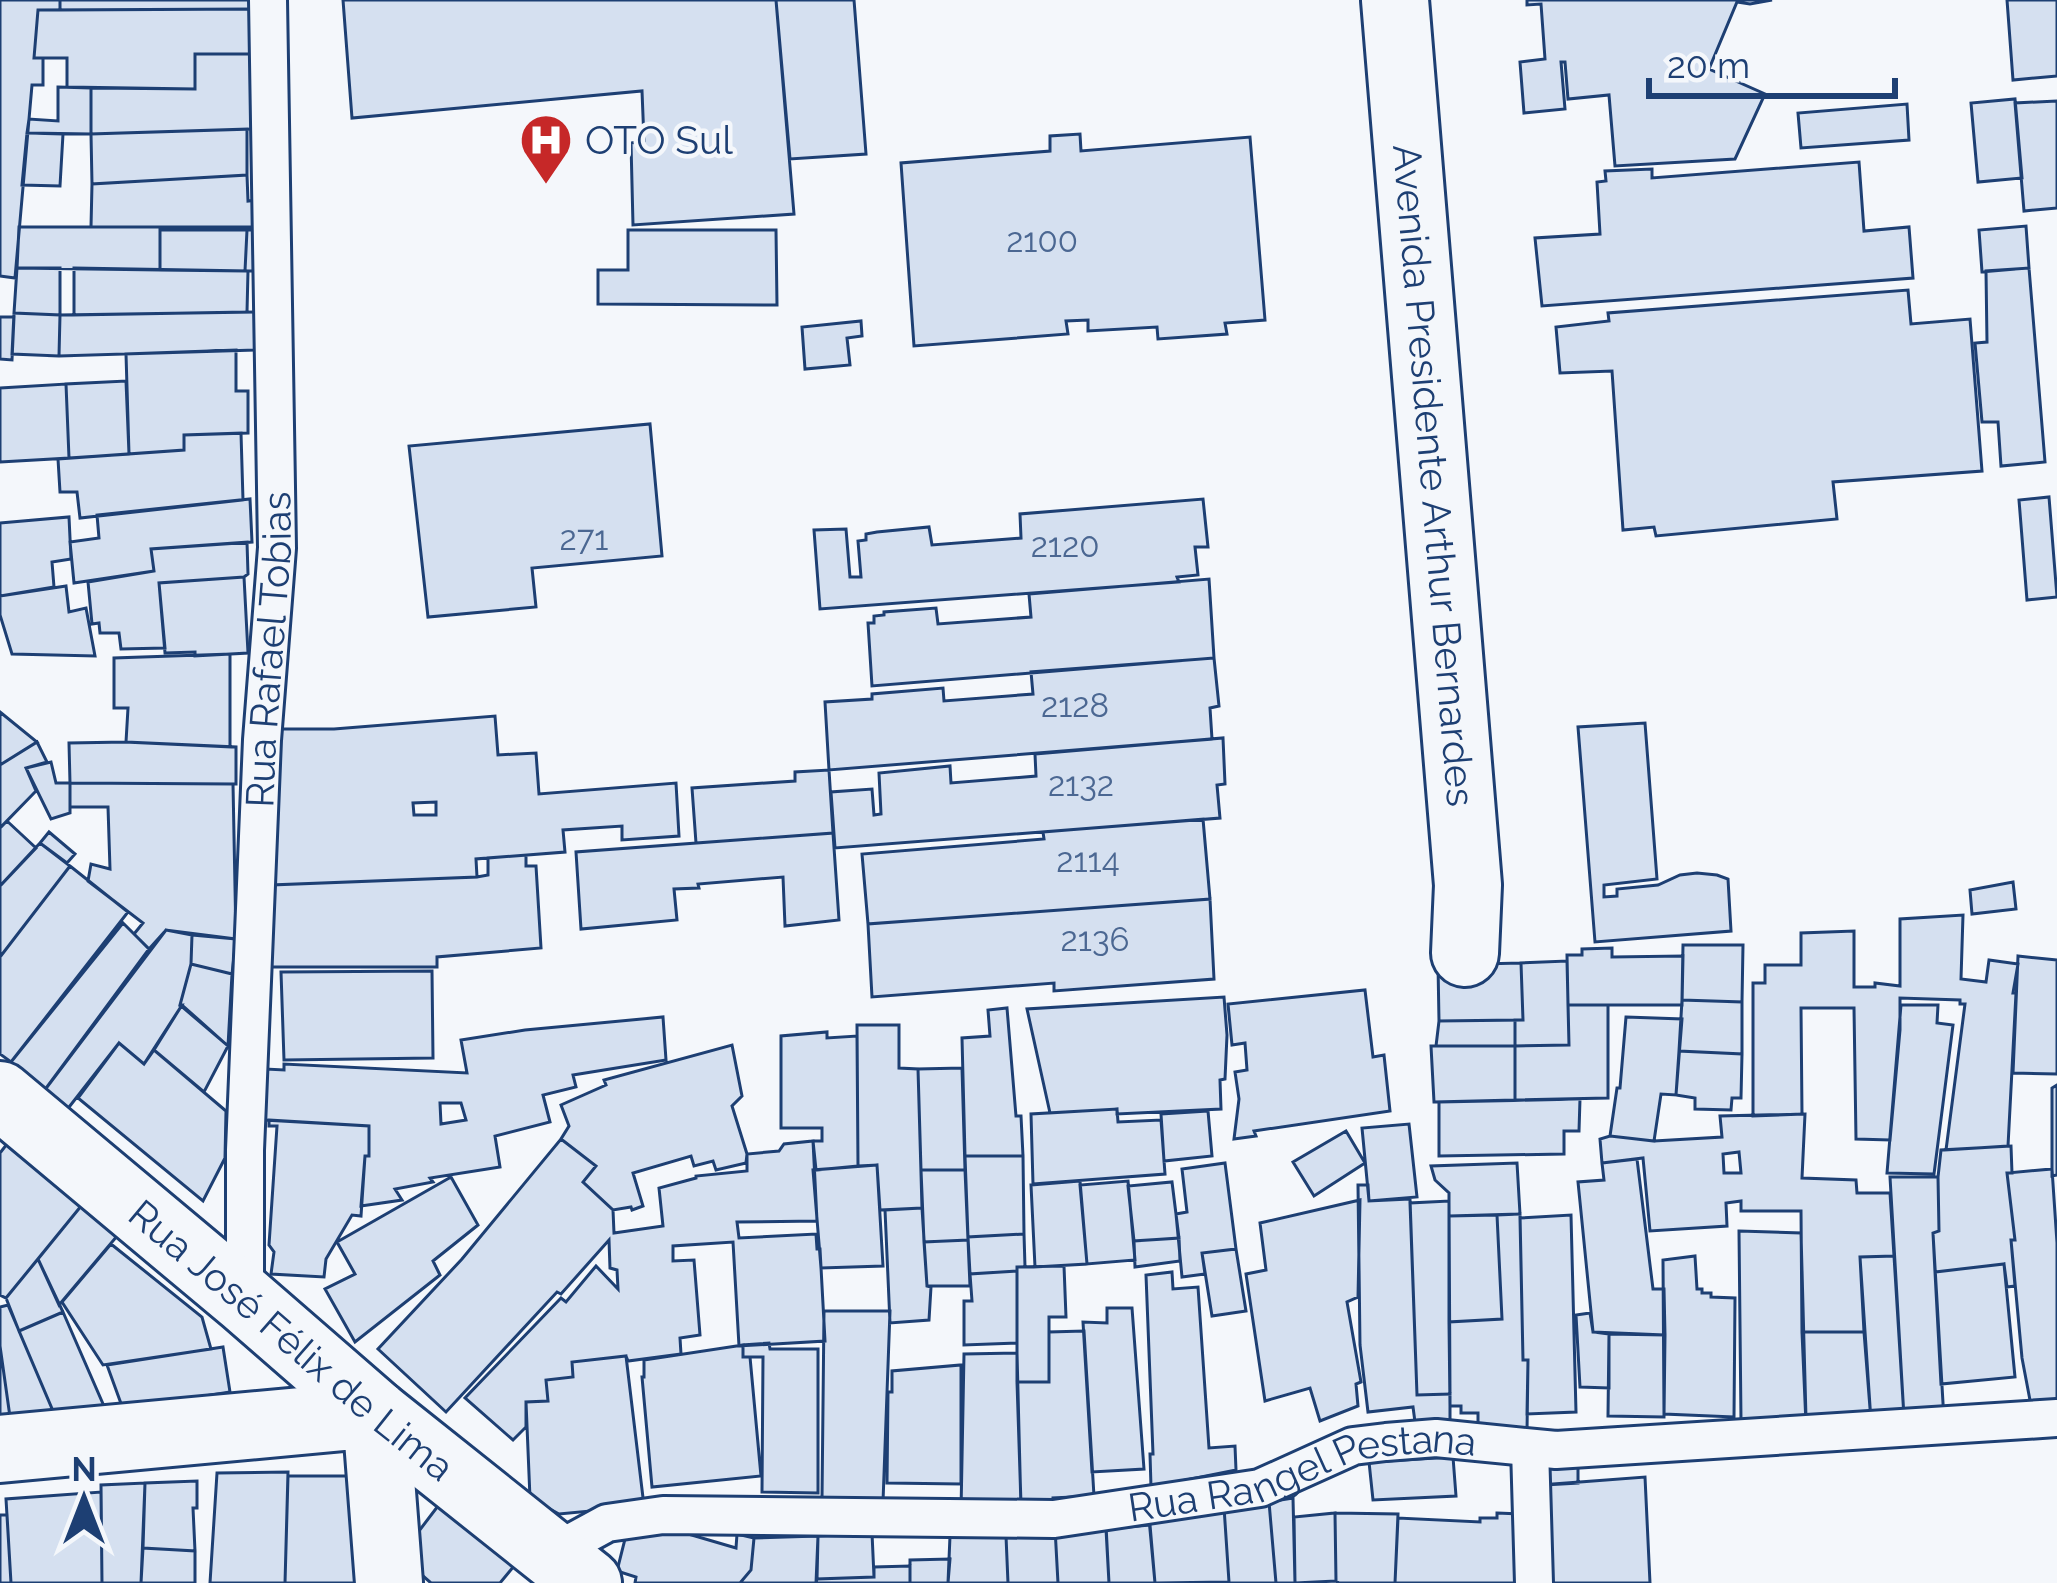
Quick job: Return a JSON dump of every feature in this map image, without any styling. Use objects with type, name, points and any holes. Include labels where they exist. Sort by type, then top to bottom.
[{"type":"street","name":"Avenida Presidente Arthur Bernardes","points":[[1395,0],[1468,885],[1465,953]]},
{"type":"street","name":"Rua José Félix de Lima","points":[[0,1095],[376,1414],[570,1568]]},
{"type":"street","points":[[0,1449],[376,1414],[388,1583]]},
{"type":"lane","name":"Rua Rafael Tobias","points":[[245,1300],[245,1150],[262,740],[277,548],[268,0]]},
{"type":"lane","name":"Rua Rangel Pestana","points":[[570,1568],[607,1523],[663,1515],[1054,1520],[1260,1488],[1353,1446],[1436,1438],[1556,1450],[2057,1418]]},
{"type":"lane","points":[[1530,1448],[1534,1583]]},
{"type":"building","points":[[0,0],[60,0],[60,10],[38,10],[34,58],[43,58],[43,85],[32,85],[15,278],[0,276]]},
{"type":"building","points":[[60,0],[259,0],[259,9],[60,10]]},
{"type":"building","points":[[343,0],[776,0],[794,214],[633,225],[631,143],[644,141],[642,91],[352,118]]},
{"type":"building","points":[[776,0],[854,0],[866,154],[790,159]]},
{"type":"building","points":[[1527,0],[1772,0],[1737,2],[1709,69],[1765,94],[1735,159],[1615,166],[1609,95],[1568,99],[1565,62],[1561,62],[1565,109],[1524,113],[1520,62],[1545,59],[1541,4],[1527,5]]},
{"type":"building","points":[[2007,0],[2057,0],[2057,76],[2013,80]]},
{"type":"building","points":[[255,9],[252,54],[195,54],[195,89],[67,87],[67,58],[34,58],[38,10]]},
{"type":"building","points":[[195,54],[252,54],[252,129],[91,134],[91,88],[195,89]]},
{"type":"building","points":[[58,87],[91,88],[91,134],[27,133],[29,119],[58,121]]},
{"type":"building","points":[[2015,99],[2022,178],[1978,182],[1971,103]]},
{"type":"building","points":[[2057,101],[2057,208],[2024,211],[2015,103]]},
{"type":"building","points":[[1907,104],[1909,140],[1801,148],[1798,113]]},
{"type":"building","points":[[247,129],[247,175],[92,184],[91,134]]},
{"type":"building","points":[[27,133],[63,134],[60,186],[22,185]]},
{"type":"building","points":[[1080,134],[1081,151],[1250,137],[1265,320],[1225,323],[1227,334],[1158,339],[1157,327],[1088,331],[1088,320],[1066,321],[1068,334],[914,346],[901,163],[1050,151],[1050,136]]},
{"type":"building","points":[[1859,162],[1864,231],[1909,227],[1913,278],[1542,306],[1535,238],[1600,234],[1597,182],[1606,181],[1605,171],[1652,169],[1652,178]]},
{"type":"building","points":[[247,175],[248,201],[259,200],[259,227],[91,227],[92,184]]},
{"type":"building","points":[[2026,226],[2029,268],[1982,272],[1979,230]]},
{"type":"building","points":[[19,227],[160,227],[160,270],[17,268]]},
{"type":"building","points":[[160,230],[247,230],[245,271],[160,270]]},
{"type":"building","points":[[247,230],[255,230],[255,271],[245,271]]},
{"type":"building","points":[[628,230],[776,230],[777,305],[598,304],[598,270],[628,270]]},
{"type":"building","points":[[17,268],[60,268],[60,315],[14,313]]},
{"type":"building","points":[[74,268],[248,271],[247,312],[74,315]]},
{"type":"building","points":[[2029,268],[2045,462],[2001,466],[1998,422],[1982,422],[1975,343],[1987,342],[1986,271]]},
{"type":"building","points":[[1908,290],[1911,324],[1970,319],[1982,471],[1833,482],[1837,519],[1656,536],[1654,527],[1623,530],[1612,371],[1560,373],[1556,327],[1609,321],[1608,313]]},
{"type":"building","points":[[258,312],[256,350],[59,356],[60,315]]},
{"type":"building","points":[[14,313],[60,315],[59,356],[12,354]]},
{"type":"building","points":[[0,317],[14,317],[12,360],[0,359]]},
{"type":"building","points":[[861,321],[862,336],[847,338],[850,365],[805,369],[802,327]]},
{"type":"building","points":[[236,350],[236,391],[248,391],[248,433],[184,435],[184,450],[129,454],[126,354]]},
{"type":"building","points":[[126,381],[129,454],[69,458],[66,384]]},
{"type":"building","points":[[66,384],[69,458],[0,462],[0,388]]},
{"type":"building","points":[[650,424],[662,556],[532,568],[536,607],[428,617],[409,446]]},
{"type":"building","points":[[241,433],[243,500],[80,518],[77,492],[60,492],[58,459],[184,450],[184,435]]},
{"type":"building","points":[[2049,497],[2057,597],[2027,600],[2019,500]]},
{"type":"building","points":[[250,499],[252,542],[151,549],[154,571],[74,583],[70,542],[99,538],[97,515]]},
{"type":"building","points":[[1203,499],[1208,547],[1195,547],[1198,575],[1177,577],[1179,582],[820,609],[814,530],[846,529],[850,577],[861,577],[858,541],[866,540],[866,534],[929,527],[932,545],[1021,538],[1020,514]]},
{"type":"building","points":[[69,517],[71,559],[52,562],[54,587],[0,596],[0,523]]},
{"type":"building","points":[[247,542],[248,574],[244,577],[159,583],[165,648],[121,649],[119,633],[100,633],[99,623],[92,624],[88,582],[154,571],[151,549]]},
{"type":"building","points":[[244,577],[248,653],[165,653],[159,583]]},
{"type":"building","points":[[1209,579],[1214,658],[872,686],[868,623],[884,612],[936,608],[938,624],[1031,617],[1029,594]]},
{"type":"building","points":[[66,586],[69,612],[86,608],[95,656],[12,654],[0,615],[0,596]]},
{"type":"building","points":[[230,654],[230,747],[126,742],[128,708],[114,708],[114,658]]},
{"type":"building","points":[[1214,658],[1219,706],[1210,708],[1212,739],[829,770],[825,702],[943,688],[944,701],[1033,694],[1031,672]]},
{"type":"building","points":[[0,712],[37,742],[0,765]]},
{"type":"building","points":[[495,716],[498,755],[536,753],[539,794],[676,783],[679,836],[622,840],[622,826],[563,830],[565,852],[476,859],[477,877],[273,885],[280,729]],"holes":[[[436,802],[436,815],[414,815],[413,803]]]},
{"type":"building","points":[[1645,723],[1657,879],[1604,885],[1604,897],[1617,896],[1617,889],[1658,885],[1680,875],[1717,875],[1728,879],[1731,931],[1595,942],[1578,727]]},
{"type":"building","points":[[1223,738],[1225,784],[1217,785],[1220,818],[835,848],[831,792],[872,789],[874,815],[881,814],[879,773],[950,766],[951,783],[1036,776],[1035,754]]},
{"type":"building","points":[[37,742],[47,762],[26,768],[36,791],[0,828],[0,765]]},
{"type":"building","points":[[69,743],[236,747],[236,784],[70,783]]},
{"type":"building","points":[[51,762],[56,783],[70,783],[70,813],[51,819],[26,768]]},
{"type":"building","points":[[829,770],[833,833],[696,843],[692,788],[795,781],[795,772]]},
{"type":"building","points":[[70,783],[233,784],[236,939],[166,930],[149,949],[134,934],[143,923],[88,881],[91,864],[110,869],[108,807],[70,807]]},
{"type":"building","points":[[1203,819],[1210,899],[868,924],[862,854],[1044,839],[1043,832]]},
{"type":"building","points":[[7,821],[36,848],[0,886],[0,828]]},
{"type":"building","points":[[49,832],[75,854],[67,863],[40,843]]},
{"type":"building","points":[[833,833],[839,920],[785,926],[783,877],[674,889],[677,920],[581,929],[576,852]]},
{"type":"building","points":[[40,843],[70,866],[0,957],[0,886]]},
{"type":"building","points":[[526,855],[526,866],[536,866],[541,948],[437,957],[437,967],[267,967],[271,885],[477,877],[488,875],[488,858]]},
{"type":"building","points":[[70,866],[128,912],[11,1062],[0,1054],[0,957]]},
{"type":"building","points":[[2013,882],[2016,909],[1972,914],[1970,890]]},
{"type":"building","points":[[1210,899],[1214,979],[1054,991],[1054,983],[872,997],[868,924]]},
{"type":"building","points":[[1963,915],[1961,979],[1986,982],[1989,960],[2018,964],[2008,1146],[1946,1150],[1965,1004],[1960,1000],[1900,998],[1890,1140],[1856,1139],[1854,1008],[1801,1008],[1802,1114],[1753,1116],[1753,983],[1765,983],[1765,965],[1801,965],[1801,933],[1854,931],[1854,987],[1900,986],[1900,919]]},
{"type":"building","points":[[123,923],[149,949],[44,1091],[11,1062]]},
{"type":"building","points":[[166,930],[192,935],[182,1005],[144,1064],[119,1043],[66,1111],[44,1091]]},
{"type":"building","points":[[192,935],[236,939],[232,974],[191,964]]},
{"type":"building","points":[[1683,945],[1743,945],[1742,1002],[1682,1000]]},
{"type":"building","points":[[1612,948],[1612,957],[1683,956],[1682,1005],[1568,1005],[1567,955],[1582,955],[1582,949]]},
{"type":"building","points":[[2018,956],[2057,960],[2057,1074],[2013,1073]]},
{"type":"building","points":[[1567,961],[1569,1045],[1515,1046],[1515,1020],[1523,1020],[1521,963]]},
{"type":"building","points":[[1521,963],[1523,1020],[1439,1021],[1438,965]]},
{"type":"building","points":[[191,964],[232,974],[228,1046],[180,1005]]},
{"type":"building","points":[[432,971],[433,1058],[284,1060],[281,972]]},
{"type":"building","points":[[1365,990],[1373,1057],[1384,1055],[1390,1111],[1254,1131],[1256,1136],[1234,1139],[1239,1099],[1235,1072],[1247,1070],[1245,1043],[1232,1045],[1228,1004]]},
{"type":"building","points":[[1224,997],[1227,1035],[1221,1109],[1050,1113],[1027,1009]]},
{"type":"building","points":[[1682,1000],[1742,1002],[1742,1054],[1679,1051]]},
{"type":"building","points":[[182,1005],[228,1046],[204,1092],[154,1050]]},
{"type":"building","points":[[1568,1005],[1608,1005],[1608,1098],[1515,1100],[1515,1046],[1569,1045]]},
{"type":"building","points":[[1901,1005],[1938,1005],[1937,1023],[1953,1025],[1934,1174],[1887,1173]]},
{"type":"building","points":[[1007,1008],[1023,1156],[965,1156],[962,1038],[990,1036],[988,1010]]},
{"type":"building","points":[[663,1017],[666,1060],[573,1075],[576,1087],[543,1095],[550,1122],[495,1136],[500,1167],[395,1189],[402,1200],[361,1206],[369,1126],[265,1120],[266,1069],[284,1070],[284,1064],[467,1073],[461,1040]],"holes":[[[440,1103],[461,1103],[466,1120],[441,1124]]]},
{"type":"building","points":[[1626,1017],[1682,1019],[1676,1095],[1661,1094],[1654,1141],[1610,1136]]},
{"type":"building","points":[[1515,1020],[1515,1046],[1436,1046],[1439,1021]]},
{"type":"building","points":[[857,1025],[899,1025],[899,1068],[918,1069],[922,1208],[880,1210],[877,1165],[858,1166]]},
{"type":"building","points":[[827,1032],[827,1038],[857,1036],[858,1166],[816,1170],[813,1141],[822,1141],[822,1128],[781,1128],[781,1036]]},
{"type":"building","points":[[119,1043],[144,1064],[154,1050],[226,1111],[225,1158],[203,1201],[78,1098]]},
{"type":"building","points":[[732,1045],[742,1096],[732,1106],[746,1163],[716,1170],[713,1161],[694,1166],[691,1156],[633,1173],[643,1206],[613,1210],[583,1182],[596,1166],[561,1139],[569,1126],[561,1105],[606,1085],[604,1080]]},
{"type":"building","points":[[1431,1046],[1515,1046],[1515,1100],[1434,1102]]},
{"type":"building","points":[[1679,1051],[1742,1054],[1741,1098],[1732,1098],[1731,1110],[1695,1109],[1695,1098],[1676,1095]]},
{"type":"building","points":[[962,1068],[965,1170],[921,1170],[918,1069]]},
{"type":"building","points":[[2057,1085],[2057,1175],[2052,1176],[2052,1088]]},
{"type":"building","points":[[1580,1099],[1579,1131],[1564,1131],[1564,1154],[1439,1156],[1439,1102]]},
{"type":"building","points":[[1117,1109],[1118,1122],[1161,1120],[1165,1174],[1033,1184],[1031,1114]]},
{"type":"building","points":[[1208,1111],[1212,1156],[1164,1161],[1161,1114]]},
{"type":"building","points":[[1805,1114],[1802,1178],[1856,1180],[1857,1193],[1890,1193],[1894,1256],[1860,1257],[1864,1332],[1802,1332],[1801,1211],[1741,1211],[1741,1201],[1726,1203],[1727,1226],[1650,1231],[1643,1158],[1602,1163],[1600,1139],[1722,1137],[1720,1116]],"holes":[[[1739,1152],[1741,1173],[1724,1173],[1723,1154]]]},
{"type":"building","points":[[269,1120],[369,1126],[361,1216],[352,1215],[326,1259],[324,1277],[271,1274],[277,1126],[269,1126]]},
{"type":"building","points":[[1409,1124],[1417,1197],[1369,1201],[1362,1128]]},
{"type":"building","points":[[1346,1131],[1365,1163],[1314,1196],[1293,1162]]},
{"type":"building","points":[[561,1139],[596,1166],[583,1182],[613,1210],[614,1233],[663,1226],[659,1188],[696,1176],[747,1171],[747,1154],[813,1141],[817,1221],[737,1222],[739,1238],[816,1234],[825,1341],[739,1346],[733,1242],[673,1246],[673,1261],[694,1260],[700,1335],[680,1338],[681,1354],[572,1362],[573,1377],[546,1380],[548,1401],[526,1402],[526,1427],[513,1440],[465,1398],[561,1298],[566,1302],[596,1266],[618,1289],[617,1270],[610,1268],[609,1240],[446,1412],[378,1349],[462,1259]]},
{"type":"building","points":[[10,1140],[86,1200],[6,1298],[0,1295],[0,1153]]},
{"type":"building","points":[[2011,1146],[2012,1173],[2007,1173],[2015,1286],[2007,1287],[2004,1264],[1935,1272],[1933,1233],[1939,1231],[1941,1150]]},
{"type":"building","points":[[965,1156],[1023,1156],[1024,1234],[968,1237]]},
{"type":"building","points":[[1637,1159],[1653,1289],[1664,1289],[1665,1335],[1593,1332],[1578,1182],[1604,1180],[1602,1163]]},
{"type":"building","points":[[1225,1163],[1236,1249],[1202,1253],[1205,1274],[1182,1277],[1176,1214],[1187,1212],[1182,1169]]},
{"type":"building","points":[[1517,1163],[1520,1214],[1449,1216],[1449,1193],[1435,1180],[1431,1166]]},
{"type":"building","points":[[877,1165],[883,1266],[821,1268],[813,1170]]},
{"type":"building","points":[[2052,1169],[2057,1412],[2033,1416],[2022,1358],[2007,1173]]},
{"type":"building","points":[[921,1170],[965,1170],[968,1240],[924,1242]]},
{"type":"building","points":[[451,1177],[478,1225],[433,1261],[440,1275],[355,1342],[325,1289],[355,1274],[337,1242]]},
{"type":"building","points":[[1890,1177],[1938,1177],[1939,1231],[1933,1233],[1944,1420],[1904,1417]]},
{"type":"building","points":[[1080,1181],[1087,1264],[1035,1267],[1031,1185]]},
{"type":"building","points":[[1128,1181],[1135,1260],[1087,1264],[1080,1185]]},
{"type":"building","points":[[1172,1182],[1179,1238],[1134,1241],[1128,1186]]},
{"type":"building","points":[[1358,1185],[1368,1185],[1369,1201],[1410,1199],[1417,1395],[1450,1394],[1450,1428],[1415,1422],[1413,1407],[1368,1412],[1360,1345]]},
{"type":"building","points":[[86,1200],[123,1229],[59,1305],[38,1259]]},
{"type":"building","points":[[1360,1200],[1358,1297],[1347,1302],[1361,1382],[1356,1384],[1358,1406],[1320,1421],[1310,1388],[1265,1401],[1246,1274],[1266,1270],[1260,1223]]},
{"type":"building","points":[[1449,1201],[1450,1394],[1417,1395],[1410,1203]]},
{"type":"building","points":[[922,1208],[927,1286],[931,1287],[929,1320],[890,1323],[885,1210]]},
{"type":"building","points":[[1520,1214],[1527,1432],[1478,1429],[1478,1413],[1461,1413],[1461,1406],[1450,1406],[1449,1322],[1502,1319],[1497,1215]]},
{"type":"building","points":[[1497,1215],[1502,1319],[1449,1322],[1449,1216]]},
{"type":"building","points":[[1571,1215],[1576,1412],[1527,1414],[1520,1218]]},
{"type":"building","points":[[1739,1231],[1801,1233],[1806,1418],[1741,1420]]},
{"type":"building","points":[[1024,1234],[1025,1267],[970,1274],[968,1237]]},
{"type":"building","points":[[1179,1238],[1180,1261],[1135,1267],[1134,1241]]},
{"type":"building","points":[[968,1240],[970,1286],[927,1286],[924,1242]]},
{"type":"building","points":[[111,1244],[202,1317],[211,1349],[103,1365],[62,1302]]},
{"type":"building","points":[[1236,1249],[1246,1311],[1212,1316],[1202,1253]]},
{"type":"building","points":[[1695,1256],[1697,1289],[1711,1297],[1735,1298],[1734,1417],[1664,1414],[1663,1260]]},
{"type":"building","points":[[1894,1256],[1904,1417],[1871,1421],[1860,1257]]},
{"type":"building","points":[[38,1259],[63,1312],[19,1331],[6,1298]]},
{"type":"building","points":[[2004,1264],[2015,1377],[1941,1384],[1935,1272]]},
{"type":"building","points":[[1064,1266],[1066,1317],[1049,1317],[1049,1382],[1017,1382],[1017,1267]]},
{"type":"building","points":[[1017,1271],[1017,1343],[964,1345],[964,1301],[972,1301],[970,1274]]},
{"type":"building","points":[[1172,1272],[1173,1289],[1198,1287],[1209,1448],[1235,1446],[1236,1470],[1151,1487],[1146,1275]]},
{"type":"building","points":[[8,1305],[56,1418],[11,1424],[0,1346],[0,1307]]},
{"type":"building","points":[[1107,1308],[1132,1308],[1144,1469],[1092,1472],[1083,1322],[1107,1323]]},
{"type":"building","points":[[824,1311],[890,1311],[883,1502],[822,1499]]},
{"type":"building","points":[[63,1312],[110,1420],[56,1418],[19,1331]]},
{"type":"building","points":[[1590,1313],[1593,1332],[1609,1334],[1609,1388],[1580,1387],[1576,1315]]},
{"type":"building","points":[[1084,1331],[1094,1496],[1053,1498],[1053,1506],[1021,1504],[1017,1382],[1049,1382],[1049,1332]]},
{"type":"building","points":[[1802,1332],[1864,1332],[1871,1421],[1806,1424]]},
{"type":"building","points":[[1609,1334],[1665,1335],[1664,1417],[1608,1416]]},
{"type":"building","points":[[769,1343],[770,1349],[818,1349],[818,1493],[762,1492],[763,1357],[743,1357],[743,1345]]},
{"type":"building","points":[[743,1345],[743,1357],[750,1357],[761,1476],[652,1487],[644,1360]]},
{"type":"building","points":[[0,1346],[11,1424],[0,1429]]},
{"type":"building","points":[[223,1347],[230,1392],[123,1409],[107,1365]]},
{"type":"building","points":[[1017,1353],[1021,1510],[961,1511],[964,1354]]},
{"type":"building","points":[[626,1356],[644,1506],[559,1514],[530,1498],[526,1402],[548,1401],[546,1380],[573,1377],[572,1362]]},
{"type":"building","points":[[961,1365],[961,1484],[887,1483],[892,1371]]},
{"type":"building","points":[[1453,1457],[1456,1496],[1373,1500],[1369,1462]]},
{"type":"building","points":[[1546,1462],[1578,1462],[1578,1483],[1546,1485]]},
{"type":"building","points":[[288,1472],[285,1583],[210,1583],[217,1473]]},
{"type":"building","points":[[288,1476],[356,1476],[359,1583],[285,1583]]},
{"type":"building","points":[[1645,1477],[1650,1583],[1547,1583],[1541,1485]]},
{"type":"building","points":[[197,1481],[195,1551],[143,1548],[145,1483]]},
{"type":"building","points":[[145,1483],[141,1583],[102,1583],[101,1485]]},
{"type":"building","points":[[101,1492],[102,1583],[11,1583],[6,1499]]},
{"type":"building","points":[[1293,1498],[1295,1583],[1276,1583],[1269,1502]]},
{"type":"building","points":[[441,1502],[514,1566],[500,1583],[431,1583],[400,1556]]},
{"type":"building","points":[[1269,1502],[1276,1583],[1225,1583],[1229,1582],[1224,1507]]},
{"type":"building","points":[[1224,1507],[1229,1582],[1155,1583],[1149,1519]]},
{"type":"building","points":[[1335,1513],[1398,1514],[1395,1583],[1336,1581]]},
{"type":"building","points":[[1335,1513],[1336,1581],[1295,1583],[1294,1517]]},
{"type":"building","points":[[1497,1513],[1520,1514],[1517,1583],[1395,1583],[1398,1518],[1480,1522],[1480,1518],[1497,1518]]},
{"type":"building","points":[[0,1515],[7,1515],[11,1583],[0,1583]]},
{"type":"building","points":[[629,1523],[661,1526],[736,1548],[737,1534],[754,1538],[751,1570],[740,1583],[635,1583],[636,1577],[617,1571]]},
{"type":"building","points":[[1106,1525],[1109,1583],[1058,1583],[1055,1528]]},
{"type":"building","points":[[1150,1525],[1155,1583],[1109,1583],[1106,1529]]},
{"type":"building","points":[[1055,1528],[1058,1583],[1008,1583],[1006,1536]]},
{"type":"building","points":[[872,1533],[874,1577],[817,1579],[818,1536]]},
{"type":"building","points":[[818,1536],[816,1583],[740,1583],[751,1570],[754,1538]]},
{"type":"building","points":[[950,1536],[1006,1536],[1008,1583],[948,1583]]},
{"type":"building","points":[[143,1548],[195,1551],[195,1583],[141,1583]]},
{"type":"building","points":[[950,1559],[948,1583],[910,1583],[910,1560]]},
{"type":"building","points":[[910,1566],[910,1583],[816,1583],[817,1579],[874,1577],[874,1567]]},
{"type":"place","name":"OTO Sul","points":[[546,186]]}]
